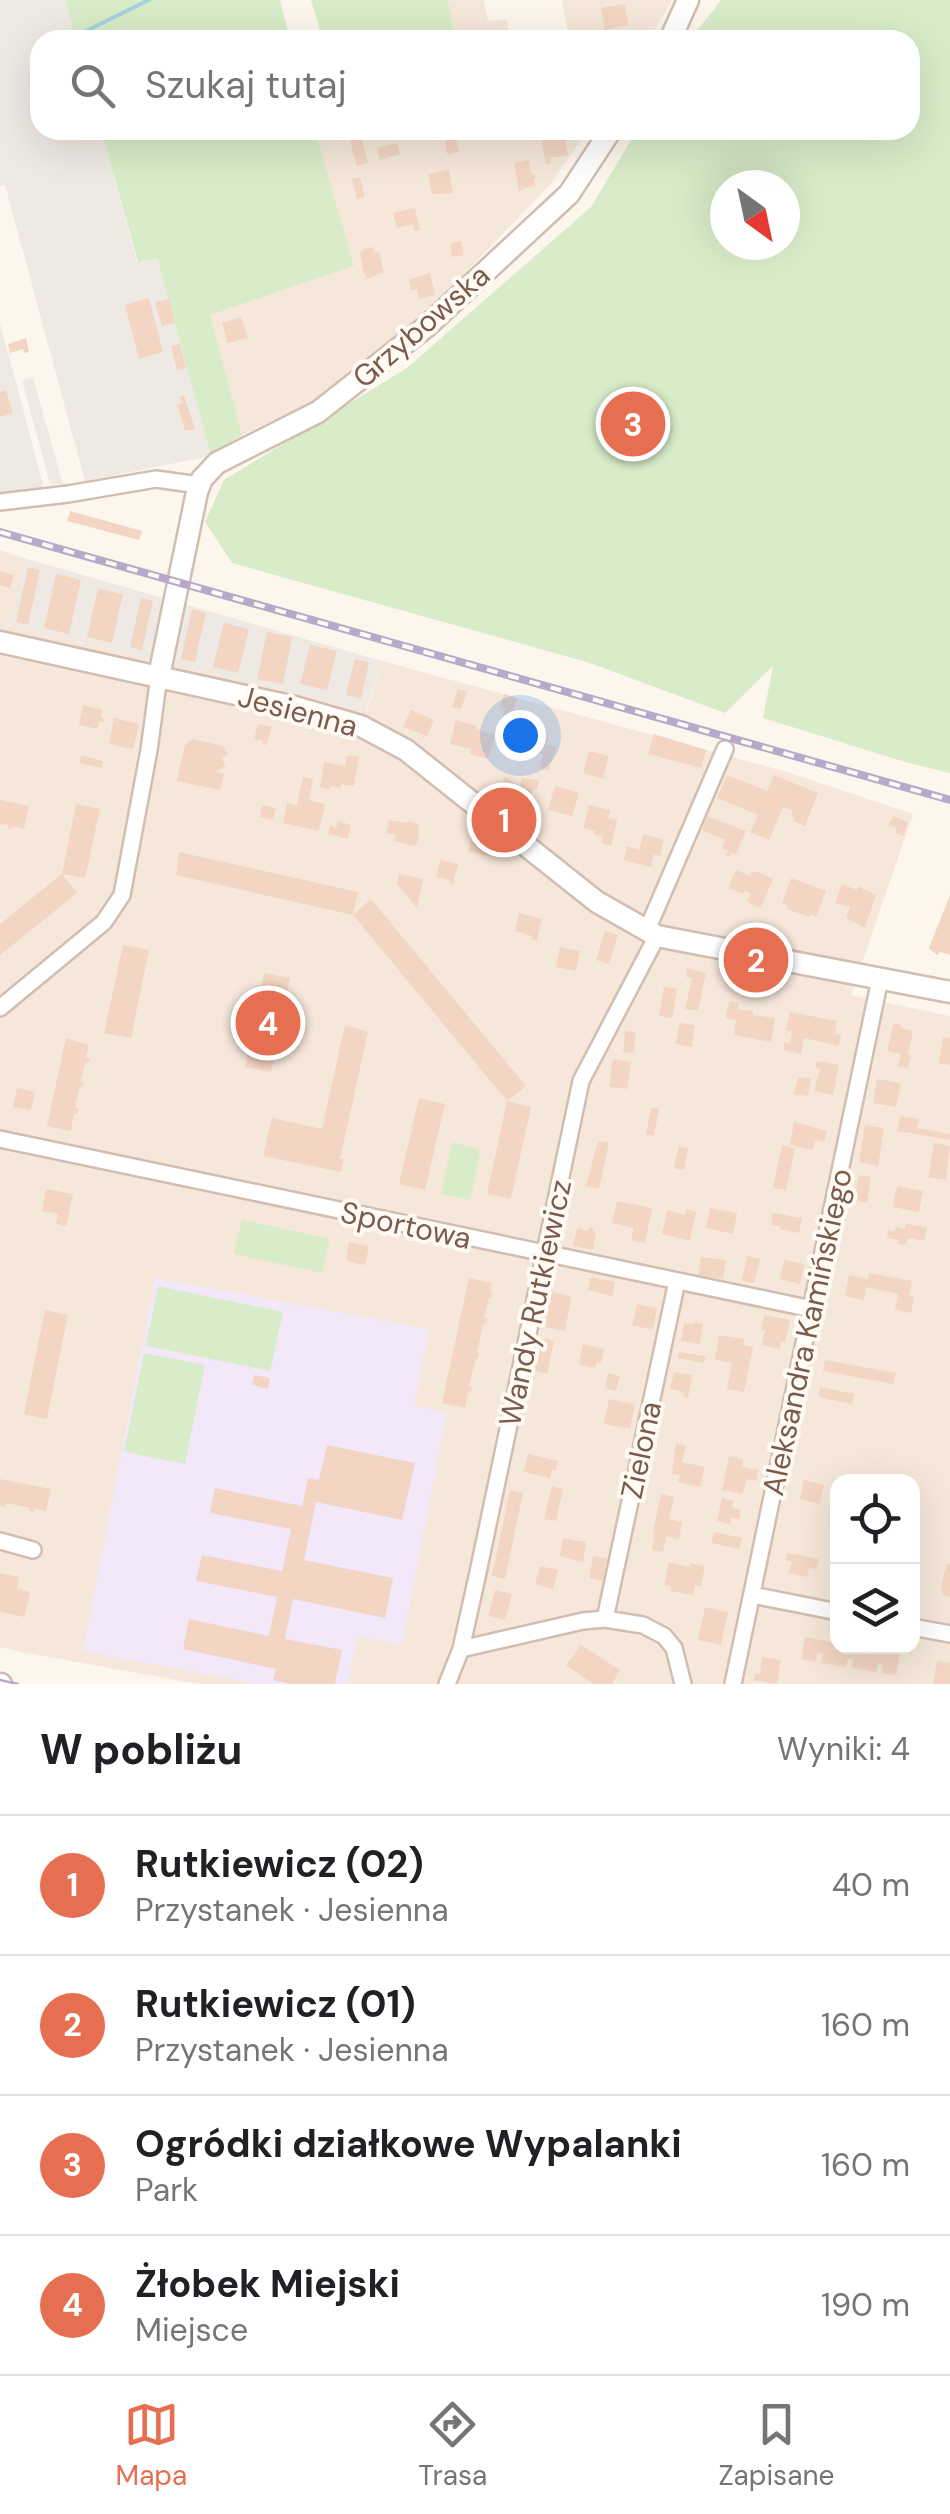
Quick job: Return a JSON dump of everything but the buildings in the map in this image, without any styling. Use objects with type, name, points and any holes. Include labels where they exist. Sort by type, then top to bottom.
[{"type":"street","points":[[674,30],[688,0]]},
{"type":"street","name":"Grzybowska","points":[[200,485],[217,463],[318,412],[428,326],[568,194],[604,140]]},
{"type":"street","points":[[0,502],[156,479],[200,485],[160,676],[122,895],[104,922],[0,1008]]},
{"type":"street","name":"Jesienna","points":[[0,642],[295,707],[361,726],[406,750],[597,902],[652,933],[950,992]]},
{"type":"street","name":"Wandy Rutkiewicz","points":[[447,1684],[461,1649],[581,1082],[652,933],[724,750]]},
{"type":"street","name":"Aleksandra Kamińskiego","points":[[733,1684],[880,979]]},
{"type":"street","name":"Sportowa","points":[[0,1139],[812,1309]]},
{"type":"street","name":"Zielona","points":[[605,1618],[677,1282]]},
{"type":"street","points":[[0,1540],[32,1550]]},
{"type":"street","points":[[752,1596],[830,1611]]},
{"type":"street","points":[[461,1649],[605,1618],[643,1625],[664,1636],[674,1648],[683,1684]]},
{"type":"street","points":[[920,1628],[950,1634]]},
{"type":"shaded area","points":[[0,0],[65,0],[73,30],[30,30],[30,140],[104,140],[137,262],[157,258],[211,456],[85,481],[5,185],[0,186]]},
{"type":"shaded area","points":[[448,0],[484,0],[488,21],[507,19],[508,30],[453,30]]},
{"type":"shaded area","points":[[562,0],[672,0],[655,30],[567,30]]},
{"type":"shaded area","points":[[318,140],[581,140],[549,186],[404,336],[314,401],[242,435],[209,315],[353,266]]},
{"type":"shaded area","points":[[0,323],[44,488],[0,494]]},
{"type":"shaded area","points":[[33,378],[63,484],[50,484],[22,380]]},
{"type":"shaded area","points":[[0,550],[24,558],[11,625],[367,710],[382,661],[784,771],[913,814],[851,995],[950,1016],[950,1684],[200,1684],[0,1647]]},
{"type":"shaded area","points":[[24,558],[382,661],[366,710],[10,625]]},
{"type":"shaded area","points":[[155,1278],[429,1329],[414,1406],[447,1412],[402,1645],[357,1636],[348,1684],[259,1684],[83,1651]]},
{"type":"green space","points":[[65,0],[280,0],[288,30],[73,30]]},
{"type":"green space","points":[[311,0],[448,0],[453,30],[320,30]]},
{"type":"green space","points":[[721,0],[950,0],[950,773],[763,718],[773,666],[725,713],[587,662],[232,563],[205,522],[224,480],[407,368],[591,207],[631,140],[920,140],[920,30],[698,30]]},
{"type":"green space","points":[[104,140],[318,140],[354,266],[210,315],[242,435],[211,456],[157,258],[138,262]]},
{"type":"green space","points":[[452,1142],[476,1148],[480,1153],[470,1200],[441,1194]]},
{"type":"green space","points":[[242,1220],[330,1239],[322,1273],[234,1254]]},
{"type":"green space","points":[[158,1286],[283,1312],[270,1371],[146,1346]]},
{"type":"green space","points":[[144,1353],[205,1365],[185,1464],[124,1452]]},
{"type":"waterway","points":[[88,30],[149,0]]},
{"type":"tram line","points":[[0,1680],[18,1684]]},
{"type":"railway","points":[[0,532],[950,800]]},
{"type":"place","name":"Ogródki działkowe Wypalanki","points":[[633,424]]},
{"type":"place","name":"Rutkiewicz (02)","points":[[504,820]]},
{"type":"place","name":"Rutkiewicz (01)","points":[[756,960]]},
{"type":"place","name":"Żłobek Miejski","points":[[268,1023]]}]
